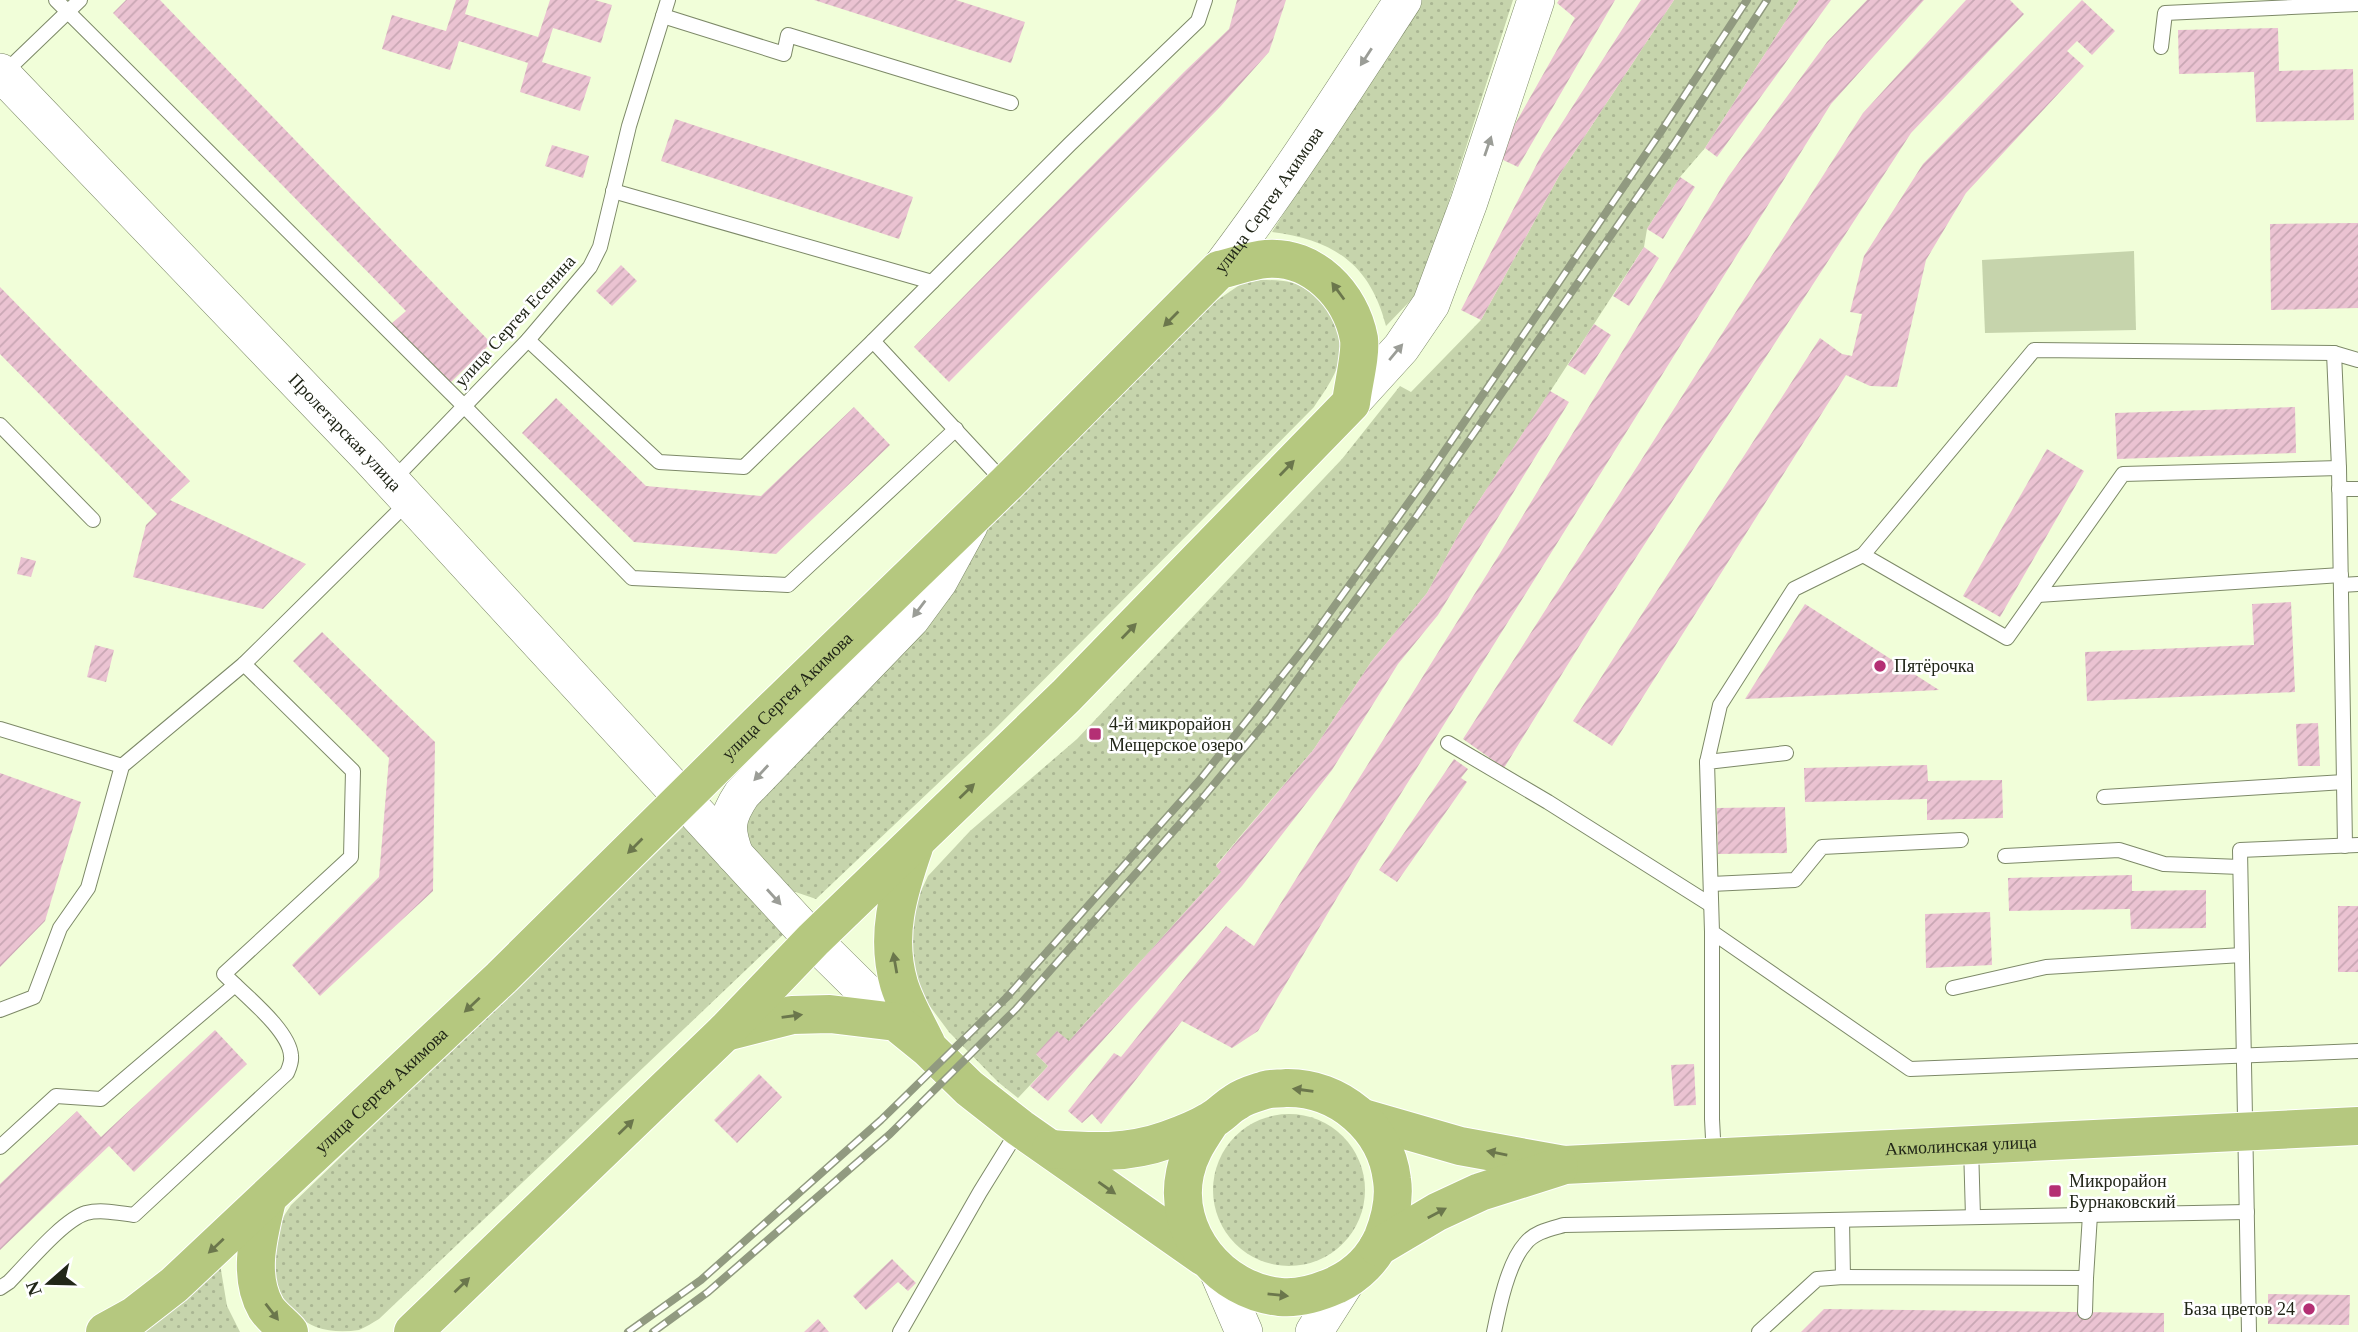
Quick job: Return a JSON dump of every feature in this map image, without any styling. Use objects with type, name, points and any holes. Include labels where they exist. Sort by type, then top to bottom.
[{"type":"main road","name":"улица Сергея Акимова","points":[[105,1332],[134,1316],[174,1285],[501,978],[993,496],[1219,270],[1297,162],[1403,0]]},
{"type":"main road","points":[[413,1332],[1066,696],[1401,348],[1431,304],[1469,202],[1536,0]]},
{"type":"main road","name":"Пролетарская улица","points":[[1,73],[401,490],[813,940],[896,1022]]},
{"type":"main road","points":[[1219,270],[1267,258],[1299,263],[1330,281],[1350,308],[1359,341],[1350,402]]},
{"type":"main road","points":[[735,855],[729,839],[728,823],[742,794],[783,748],[911,619],[939,581],[993,496]]},
{"type":"main road","points":[[918,838],[898,892],[892,925],[893,953],[899,985],[928,1048]]},
{"type":"main road","points":[[725,1031],[792,1015],[830,1014],[896,1022],[928,1048],[969,1088],[1020,1128],[1246,1289],[1280,1297],[1315,1294],[1347,1280]]},
{"type":"main road","points":[[1051,1149],[1092,1153],[1125,1151],[1166,1140],[1211,1121],[1238,1100],[1269,1089],[1303,1088],[1336,1098],[1363,1118],[1383,1147],[1393,1180],[1391,1215],[1378,1247],[1364,1265],[1347,1280],[1314,1332]]},
{"type":"main road","points":[[1363,1118],[1460,1146],[1564,1165]]},
{"type":"main road","points":[[1211,1121],[1194,1146],[1185,1174],[1184,1204],[1191,1233],[1212,1264],[1244,1332]]},
{"type":"main road","name":"Акмолинская улица","points":[[1564,1165],[2358,1126]]},
{"type":"main road","points":[[1378,1247],[1437,1212],[1480,1192],[1564,1165]]},
{"type":"main road","points":[[267,1200],[257,1242],[256,1279],[267,1308],[289,1332]]},
{"type":"lane","points":[[56,0],[464,406],[632,578],[788,585],[956,429]]},
{"type":"lane","points":[[1,73],[80,0]]},
{"type":"lane","name":"улица Сергея Есенина","points":[[122,766],[244,664],[401,490],[464,406],[528,340],[590,267],[600,247],[629,126],[667,0]]},
{"type":"lane","points":[[528,340],[659,462],[744,467],[1198,21],[1205,0]]},
{"type":"lane","points":[[2161,47],[2165,13],[2354,3]]},
{"type":"lane","points":[[663,16],[784,54],[788,35],[1011,103]]},
{"type":"lane","points":[[613,191],[932,282]]},
{"type":"lane","points":[[873,341],[956,429],[993,496]]},
{"type":"lane","points":[[1714,1158],[1712,905],[1707,762],[1720,705],[1794,589],[1863,555],[2034,350],[2334,353],[2358,360]]},
{"type":"lane","points":[[2249,1332],[2240,850],[2351,846],[2344,782],[2339,468],[2334,353]]},
{"type":"lane","points":[[0,425],[93,520]]},
{"type":"lane","points":[[1863,555],[2007,638],[2123,474],[2339,468]]},
{"type":"lane","points":[[2339,489],[2358,489]]},
{"type":"lane","points":[[2038,595],[2341,580],[2358,584]]},
{"type":"lane","points":[[0,1288],[72,1219],[87,1213],[107,1211],[134,1214],[287,1073],[292,1058],[287,1041],[224,974],[351,857],[353,771],[244,664]]},
{"type":"lane","points":[[2343,688],[2358,687]]},
{"type":"lane","points":[[0,1010],[34,997],[60,928],[88,888],[122,766],[2,731]]},
{"type":"lane","points":[[1448,743],[1712,905]]},
{"type":"lane","points":[[1707,762],[1786,753]]},
{"type":"lane","points":[[2104,797],[2344,782]]},
{"type":"lane","points":[[1711,884],[1795,880],[1822,847],[1961,840]]},
{"type":"lane","points":[[2005,856],[2119,850],[2164,864],[2241,867]]},
{"type":"lane","points":[[1712,932],[1910,1069],[2358,1051]]},
{"type":"lane","points":[[1953,988],[2046,967],[2242,955]]},
{"type":"lane","points":[[0,1147],[56,1097],[101,1100],[235,985]]},
{"type":"lane","points":[[900,1332],[1020,1128]]},
{"type":"lane","points":[[1971,1146],[1973,1217]]},
{"type":"lane","points":[[1494,1332],[1514,1262],[1524,1244],[1547,1229],[1564,1225],[2247,1212]]},
{"type":"lane","points":[[2085,1312],[2090,1215]]},
{"type":"lane","points":[[1842,1220],[1843,1277]]},
{"type":"lane","points":[[1759,1332],[1817,1279],[2086,1278]]},
{"type":"green space","points":[[1420,0],[1513,0],[1423,282],[1412,299],[1386,326],[1370,286],[1346,259],[1314,241],[1272,232]]},
{"type":"green space","points":[[1674,0],[1799,0],[1705,148],[1680,177],[1647,229],[1644,247],[1464,524],[1427,593],[1371,662],[1314,749],[1216,865],[1221,872],[1069,1041],[1036,1054],[1048,1066],[1018,1098],[998,1082],[949,1032],[926,1001],[909,968],[914,906],[928,876],[970,831],[1077,739],[1342,459],[1400,386],[1411,392],[1481,320],[1560,174]]},
{"type":"green space","points":[[2134,251],[2136,330],[1985,333],[1982,260]]},
{"type":"green space","points":[[1260,280],[1285,281],[1303,287],[1320,301],[1338,331],[1340,352],[1337,367],[1314,407],[989,735],[816,899],[781,887],[748,854],[736,820],[975,538],[1216,301],[1241,284]]},
{"type":"green space","points":[[684,826],[788,930],[379,1319],[359,1330],[332,1331],[316,1327],[302,1319],[284,1299],[275,1274],[278,1230],[291,1205]]},
{"type":"green space","points":[[1289,1114],[1318,1120],[1343,1136],[1359,1161],[1365,1190],[1359,1219],[1343,1244],[1318,1260],[1289,1266],[1260,1260],[1235,1244],[1219,1219],[1213,1190],[1219,1161],[1235,1136],[1260,1120]]},
{"type":"green space","points":[[220,1264],[227,1306],[240,1332],[140,1332]]},
{"type":"building","points":[[126,0],[160,0],[491,343],[449,384],[391,324],[406,311],[113,13]]},
{"type":"building","points":[[456,0],[469,0],[465,14],[538,37],[550,0],[595,0],[612,5],[601,43],[553,28],[542,62],[591,77],[580,111],[520,92],[528,63],[459,41],[450,70],[382,49],[392,15],[446,31]]},
{"type":"building","points":[[814,0],[956,0],[1025,22],[1011,63]]},
{"type":"building","points":[[1237,0],[1286,0],[1269,52],[1220,107],[949,382],[914,347],[1229,29]]},
{"type":"building","points":[[1559,0],[1615,0],[1518,167],[1501,159],[1510,133],[1575,18],[1557,3]]},
{"type":"building","points":[[1641,0],[1674,0],[1560,174],[1481,320],[1461,310],[1542,154]]},
{"type":"building","points":[[1799,0],[1831,0],[1717,157],[1705,148]]},
{"type":"building","points":[[1867,0],[1924,0],[1831,104],[1357,864],[1258,1031],[1232,1048],[1182,1021],[1101,1124],[1092,1114],[1082,1123],[1068,1111],[1114,1053],[1121,1057],[1226,926],[1254,946],[1499,555],[1728,177],[1827,42]]},
{"type":"building","points":[[1966,0],[2010,0],[2024,14],[1911,133],[1591,627],[1504,768],[1463,739],[1863,113]]},
{"type":"building","points":[[2082,0],[2115,31],[2092,55],[2077,41],[2067,51],[2084,66],[1966,193],[1926,260],[1897,387],[1870,386],[1846,375],[1612,746],[1573,721],[1820,338],[1842,354],[1852,356],[1862,314],[1850,312],[1864,256],[1923,164]]},
{"type":"building","points":[[2278,28],[2279,71],[2353,69],[2354,120],[2256,122],[2254,72],[2179,74],[2178,30]]},
{"type":"building","points":[[675,119],[913,197],[899,239],[661,161]]},
{"type":"building","points":[[552,145],[589,156],[583,178],[545,166]]},
{"type":"building","points":[[1680,177],[1695,187],[1663,239],[1647,229]]},
{"type":"building","points":[[2358,223],[2358,308],[2271,310],[2270,224]]},
{"type":"building","points":[[1644,247],[1659,258],[1629,306],[1613,296]]},
{"type":"building","points":[[621,265],[637,281],[612,306],[596,291]]},
{"type":"building","points":[[0,287],[190,481],[170,500],[306,564],[263,609],[133,577],[146,525],[157,514],[0,354]]},
{"type":"building","points":[[1594,324],[1611,335],[1585,375],[1568,365]]},
{"type":"building","points":[[1550,391],[1569,402],[1438,615],[1398,664],[1332,770],[1242,886],[1048,1101],[1030,1086],[1048,1066],[1036,1054],[1057,1031],[1069,1041],[1221,872],[1216,866],[1314,749],[1371,662],[1427,593],[1464,524]]},
{"type":"building","points":[[556,398],[646,486],[761,496],[854,407],[890,445],[776,554],[634,542],[522,433]]},
{"type":"building","points":[[2295,407],[2296,453],[2117,459],[2115,413]]},
{"type":"building","points":[[2047,449],[2084,471],[2000,617],[1963,596]]},
{"type":"building","points":[[21,557],[36,561],[31,577],[17,574]]},
{"type":"building","points":[[2291,602],[2295,692],[2087,701],[2085,652],[2254,645],[2252,604]]},
{"type":"building","points":[[1805,604],[1939,690],[1745,699]]},
{"type":"building","points":[[322,632],[435,742],[433,891],[320,996],[292,965],[379,877],[389,758],[293,661]]},
{"type":"building","points":[[95,645],[114,650],[106,682],[87,677]]},
{"type":"building","points":[[2318,723],[2320,766],[2298,766],[2296,724]]},
{"type":"building","points":[[1454,759],[1468,769],[1461,778],[1467,782],[1397,882],[1379,870]]},
{"type":"building","points":[[1927,765],[1928,781],[2002,780],[2003,818],[1927,820],[1927,799],[1805,802],[1804,768]]},
{"type":"building","points":[[0,773],[81,802],[45,921],[0,967]]},
{"type":"building","points":[[1785,807],[1787,853],[1718,854],[1717,808]]},
{"type":"building","points":[[2132,875],[2132,891],[2206,890],[2206,928],[2131,929],[2130,909],[2009,911],[2008,878]]},
{"type":"building","points":[[2338,906],[2358,906],[2358,972],[2338,972]]},
{"type":"building","points":[[1990,912],[1992,965],[1926,968],[1925,914]]},
{"type":"building","points":[[215,1030],[247,1064],[134,1172],[109,1146],[0,1250],[0,1184],[77,1111],[101,1137]]},
{"type":"building","points":[[1694,1064],[1696,1105],[1674,1106],[1671,1065]]},
{"type":"building","points":[[759,1074],[782,1097],[737,1143],[714,1120]]},
{"type":"building","points":[[892,1259],[916,1283],[908,1291],[898,1282],[866,1310],[853,1296]]},
{"type":"building","name":"База цветов 24","points":[[2268,1294],[2350,1295],[2349,1325],[2268,1324]]},
{"type":"building","points":[[1824,1309],[2164,1313],[2164,1332],[1801,1332]]},
{"type":"building","points":[[818,1319],[829,1332],[804,1332]]},
{"type":"railway","points":[[628,1332],[701,1280],[881,1120],[1006,998],[1199,781],[1308,643],[1429,474],[1747,0]]},
{"type":"railway","points":[[653,1332],[708,1292],[890,1134],[1016,1009],[1200,801],[1270,717],[1418,514],[1674,144],[1767,0]]},
{"type":"place","name":"Пятёрочка","points":[[1880,666]]},
{"type":"place","name":"4-й микрорайон Мещерское озеро","points":[[1095,734]]},
{"type":"place","name":"Микрорайон Бурнаковский","points":[[2055,1191]]},
{"type":"place","name":"База цветов 24","points":[[2309,1309]]}]
